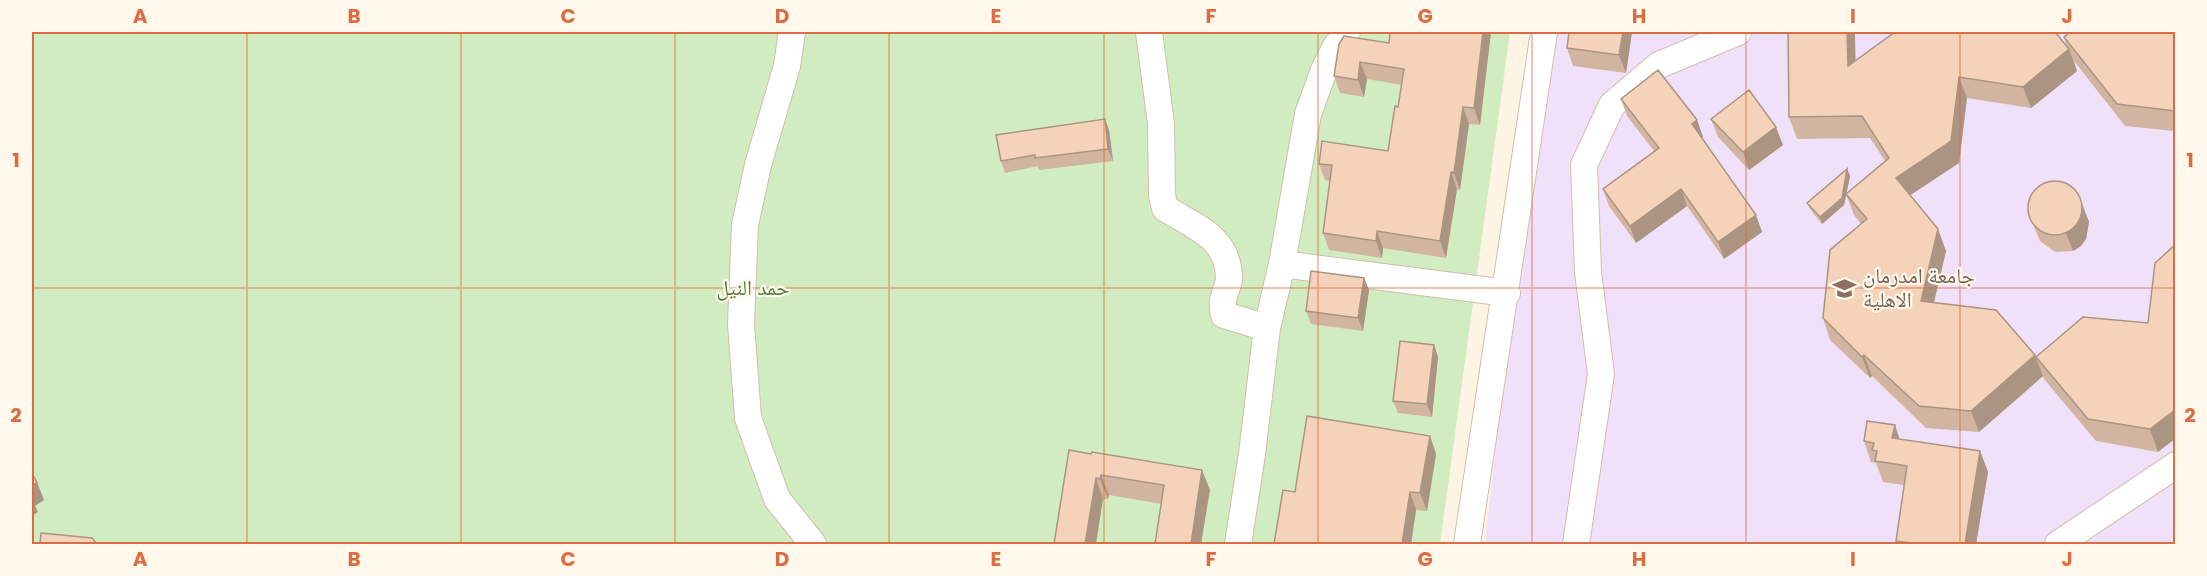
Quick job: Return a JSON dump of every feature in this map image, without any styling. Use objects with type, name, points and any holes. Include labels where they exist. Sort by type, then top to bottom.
[{"type":"street","points":[[792,32],[787,66],[758,165],[745,225],[742,336],[748,418],[777,499],[813,544]]},
{"type":"street","points":[[1149,32],[1161,124],[1162,195],[1165,208],[1204,231],[1219,244],[1229,264],[1228,284],[1222,302],[1224,315],[1267,328]]},
{"type":"street","points":[[1238,544],[1252,454],[1267,328],[1282,264],[1308,114],[1324,70],[1335,48],[1347,32]]},
{"type":"street","points":[[1467,544],[1507,293],[1544,32]]},
{"type":"street","points":[[1576,544],[1601,374],[1588,272],[1584,165],[1612,105],[1659,65],[1738,32]]},
{"type":"street","points":[[1282,264],[1507,293]]},
{"type":"street","points":[[2058,544],[2175,465]]},
{"type":"shaded area","name":"جامعة امدرمان الاهلية","points":[[1542,32],[2175,32],[2175,544],[1485,544]]},
{"type":"green space","name":"حمد النيل","points":[[32,32],[1510,32],[1440,544],[32,544]]},
{"type":"building","points":[[1390,32],[1483,32],[1474,108],[1463,107],[1454,173],[1451,172],[1440,241],[1377,231],[1376,241],[1323,233],[1332,165],[1319,164],[1322,141],[1388,151],[1404,69],[1360,62],[1358,80],[1334,76],[1339,44],[1344,36],[1389,43]]},
{"type":"building","points":[[1569,32],[1623,32],[1619,55],[1567,48]]},
{"type":"building","points":[[1788,32],[1847,32],[1848,66],[1895,32],[2055,32],[2069,49],[2023,87],[1959,77],[1951,141],[1896,178],[1938,229],[1921,301],[1996,310],[2035,355],[1971,411],[1919,406],[1864,355],[1862,357],[1823,318],[1830,250],[1867,219],[1846,194],[1889,158],[1862,116],[1789,117]]},
{"type":"building","points":[[2071,32],[2175,32],[2175,111],[2117,104],[2064,37]]},
{"type":"building","points":[[1658,70],[1697,120],[1692,124],[1756,215],[1718,242],[1681,189],[1630,226],[1603,189],[1659,148],[1621,99]]},
{"type":"building","points":[[1749,90],[1776,127],[1743,152],[1711,119]]},
{"type":"building","points":[[1105,119],[1108,149],[1035,158],[1035,155],[1001,161],[996,135]]},
{"type":"building","points":[[1847,169],[1842,198],[1820,217],[1807,203]]},
{"type":"building","points":[[2055,181],[2065,183],[2074,189],[2080,198],[2082,208],[2080,218],[2074,227],[2065,233],[2055,235],[2045,233],[2036,227],[2030,218],[2028,208],[2030,198],[2036,189],[2045,183]]},
{"type":"building","points":[[2175,245],[2175,410],[2150,429],[2088,419],[2036,357],[2083,317],[2148,323],[2155,263]]},
{"type":"building","points":[[1311,271],[1364,278],[1358,318],[1306,311]]},
{"type":"building","points":[[1400,341],[1434,345],[1427,404],[1393,401]]},
{"type":"building","points":[[1307,416],[1430,436],[1420,493],[1410,492],[1402,544],[1274,544],[1283,490],[1295,492]]},
{"type":"building","points":[[1867,421],[1895,425],[1892,438],[1980,451],[1965,544],[1919,544],[1896,541],[1907,466],[1875,461],[1877,451],[1872,450],[1874,443],[1864,441]]},
{"type":"building","points":[[1069,450],[1202,470],[1191,544],[1155,544],[1164,485],[1101,475],[1100,479],[1096,478],[1085,544],[1054,544]]},
{"type":"building","points":[[32,474],[37,482],[32,486]]},
{"type":"building","points":[[41,533],[92,538],[97,544],[40,544]]},
{"type":"place","name":"جامعة امدرمان الاهلية","points":[[1845,288]]}]
